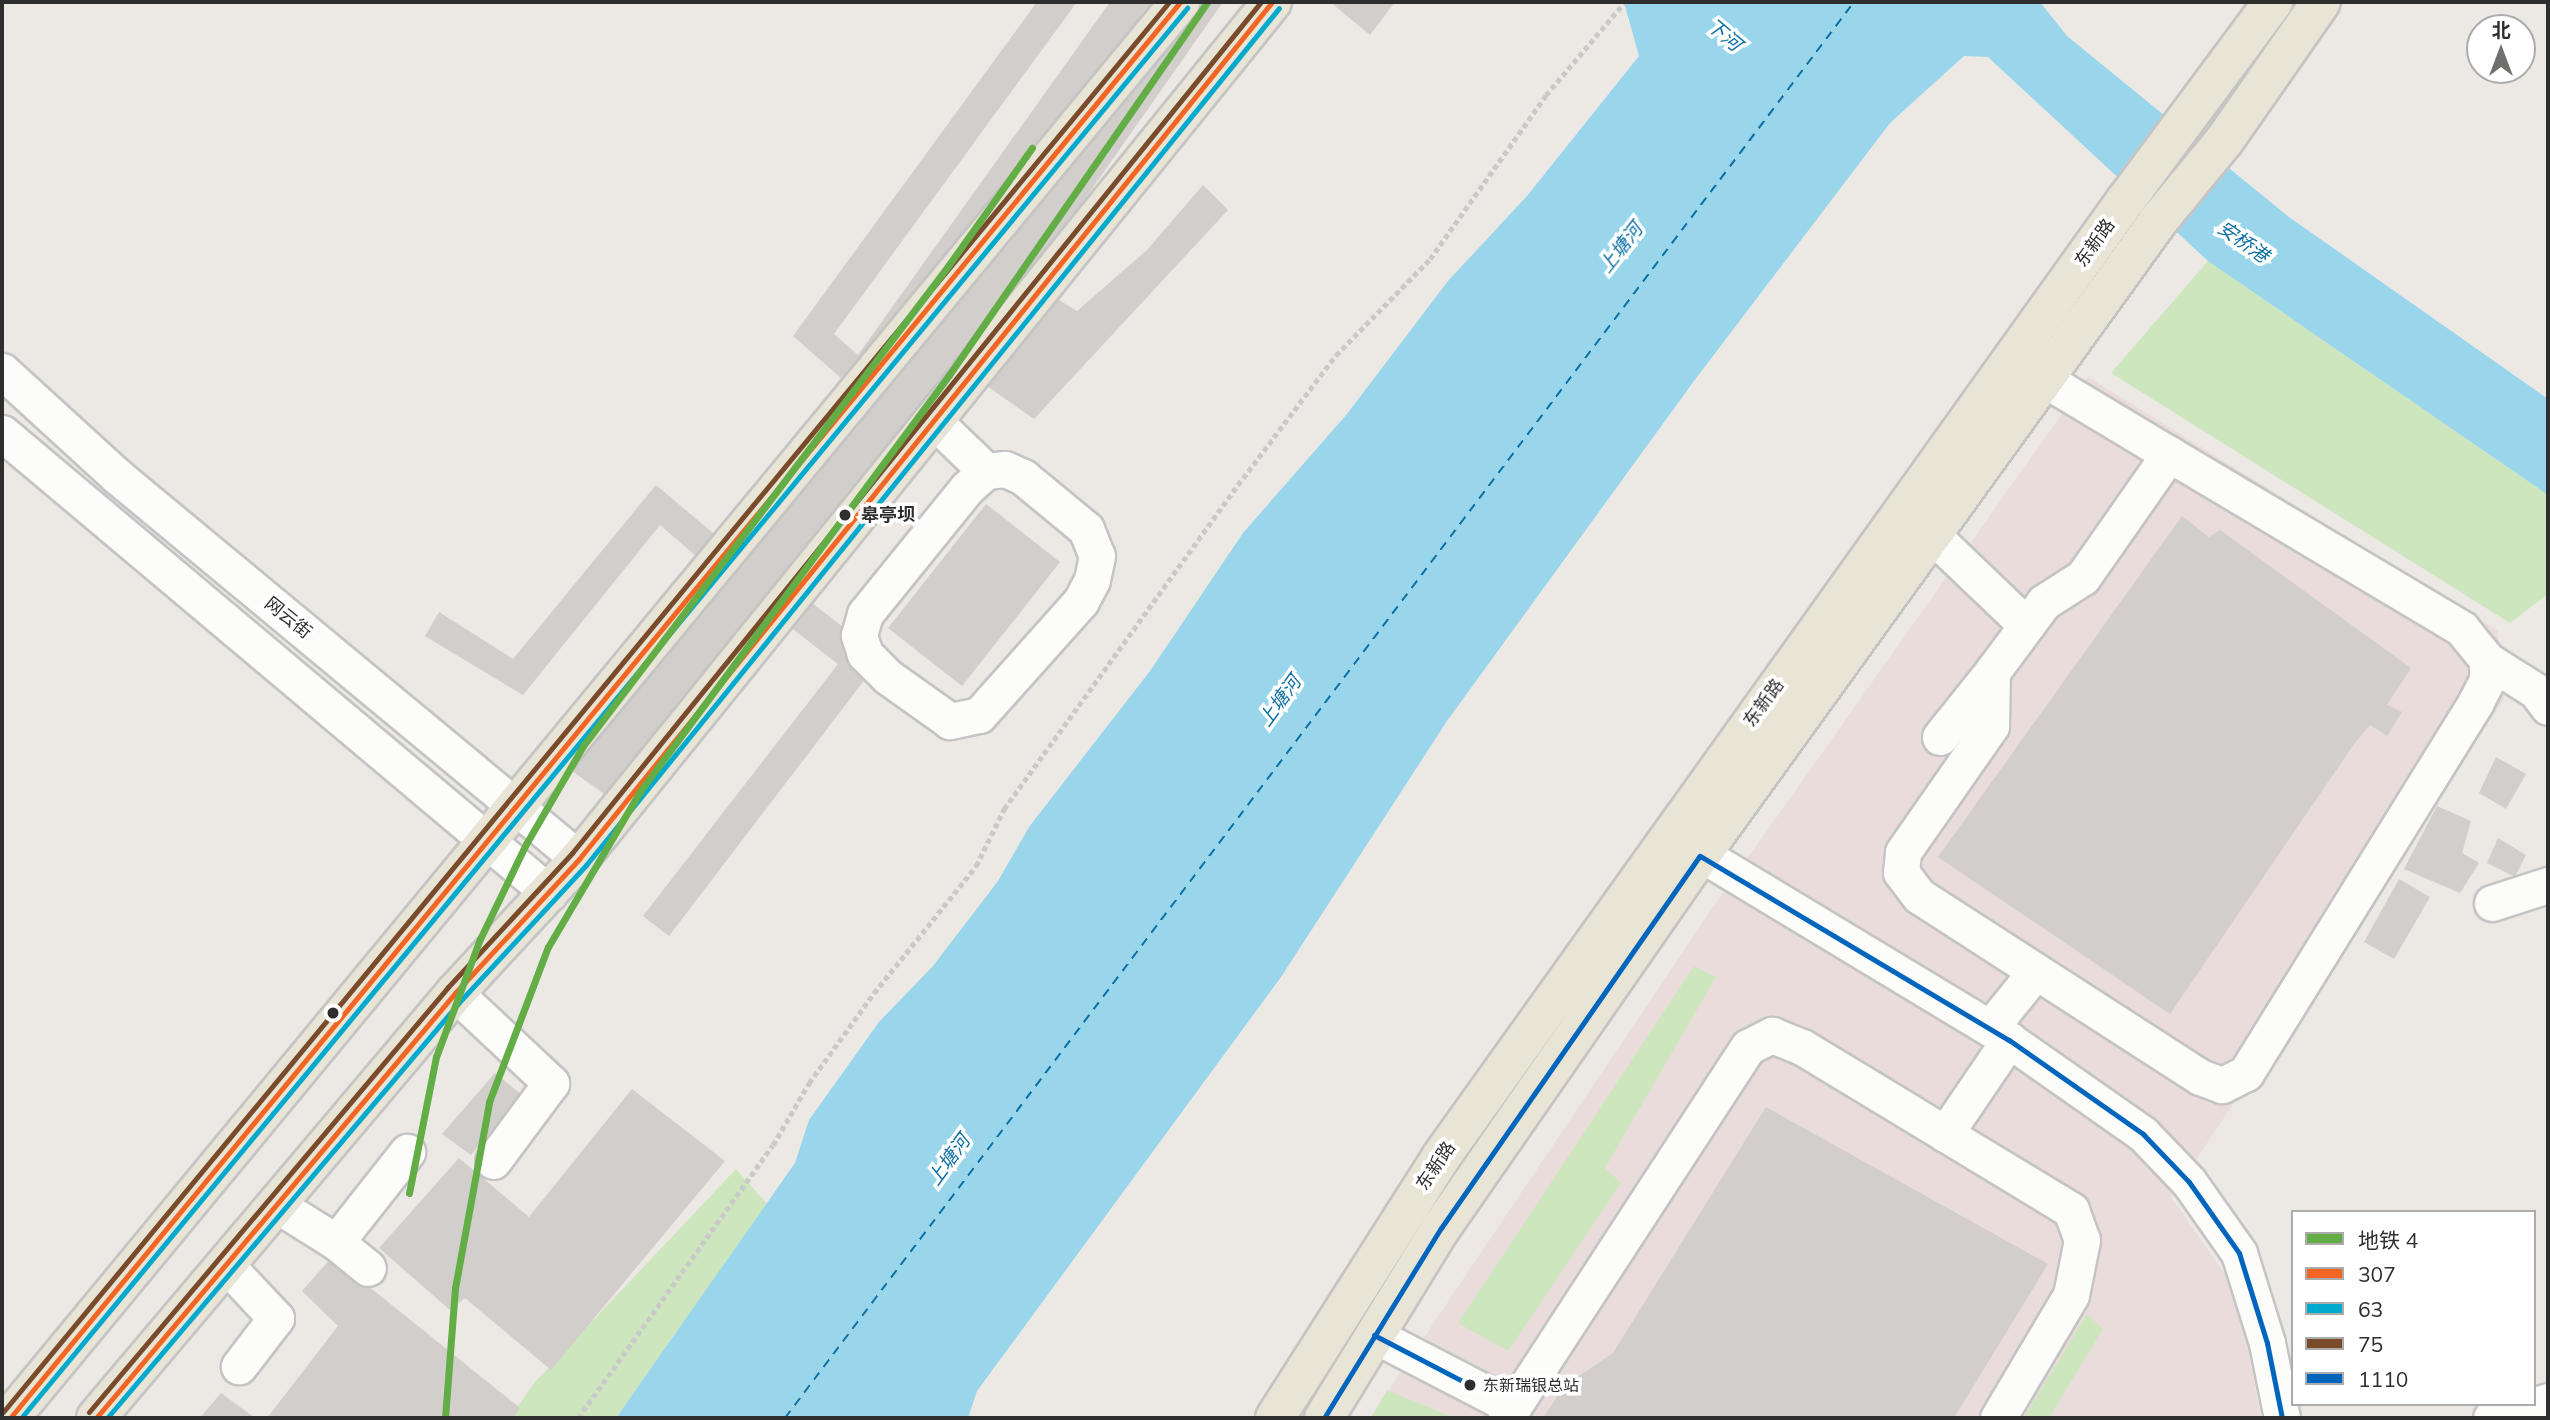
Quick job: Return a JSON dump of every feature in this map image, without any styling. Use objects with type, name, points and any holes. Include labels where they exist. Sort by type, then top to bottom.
[{"type":"main road","points":[[10,1418],[519,806],[1180,2]]},
{"type":"main road","points":[[96,1418],[454,993],[579,859],[1272,2]]},
{"type":"main road","name":"东新路","points":[[1324,1418],[1441,1228],[1685,845],[2126,200],[2273,2]]},
{"type":"main road","name":"东新路","points":[[1275,1418],[1441,1157],[1932,535],[2159,220],[2224,141],[2320,2]]},
{"type":"street","name":"网云街","points":[[2,371],[117,476],[519,806],[579,859]]},
{"type":"street","points":[[2045,379],[2462,629],[2487,660],[2536,691],[2548,707]]},
{"type":"street","points":[[39,405],[6,446],[549,893]]},
{"type":"street","points":[[933,420],[986,471],[1005,469],[1023,477],[1086,529],[1097,556],[1091,580],[1062,622],[979,715],[950,721],[888,677],[866,654],[859,635],[865,614],[967,488],[986,471]]},
{"type":"street","points":[[1940,737],[1992,672],[2025,624],[2045,602],[2083,577],[2169,454]]},
{"type":"street","points":[[1932,535],[2025,624]]},
{"type":"street","points":[[1992,672],[1991,726],[1902,852],[1901,872],[1919,896],[2200,1077],[2222,1084],[2246,1073],[2476,702],[2487,680],[2487,660]]},
{"type":"street","points":[[1685,845],[2000,1034],[2143,1134],[2189,1182],[2239,1253],[2267,1343],[2282,1418]]},
{"type":"street","points":[[2492,903],[2548,885]]},
{"type":"street","points":[[1945,1134],[2036,971]]},
{"type":"street","points":[[454,993],[551,1083],[493,1161]]},
{"type":"street","points":[[1374,1335],[1510,1413],[1748,1047],[1772,1035],[1802,1047],[2071,1210],[2082,1240],[2071,1295],[1998,1418]]},
{"type":"street","points":[[336,1242],[407,1152]]},
{"type":"street","points":[[277,1205],[336,1242],[368,1268]]},
{"type":"street","points":[[226,1265],[276,1318],[239,1366]]},
{"type":"street","points":[[2491,1418],[2531,1406]]},
{"type":"path","points":[[578,1418],[773,1145],[809,1083],[874,993],[976,866],[1004,809],[1243,478],[1336,355],[1430,259],[1546,95],[1625,2]]},
{"type":"shaded area","points":[[2088,377],[2498,631],[2504,699],[2171,1197],[2238,1293],[2261,1418],[1370,1418],[1711,910]]},
{"type":"green space","points":[[2208,261],[2548,495],[2548,594],[2510,623],[2111,373]]},
{"type":"green space","points":[[1694,966],[1716,977],[1605,1168],[1621,1183],[1508,1351],[1458,1323]]},
{"type":"green space","points":[[736,1169],[767,1204],[616,1418],[509,1418],[535,1382]]},
{"type":"green space","points":[[2087,1314],[2103,1329],[2049,1418],[2024,1418]]},
{"type":"green space","points":[[1387,1390],[1450,1416],[1371,1418]]},
{"type":"water","points":[[1624,2],[2040,2],[2067,36],[2289,217],[2548,399],[2548,495],[2208,261],[1988,57],[1964,56],[1890,123],[1694,381],[1447,721],[1281,977],[977,1391],[968,1418],[616,1418],[795,1163],[809,1120],[879,1022],[933,966],[998,881],[1029,827],[1150,671],[1243,533],[1347,414],[1448,281],[1527,196],[1639,56]]},
{"type":"building","name":"皋亭坝","points":[[1037,2],[1077,2],[834,334],[858,355],[1110,2],[1223,2],[983,344],[1007,361],[1054,297],[1077,311],[1147,250],[1203,185],[1228,210],[1034,419],[964,370],[799,593],[882,657],[669,936],[643,916],[838,664],[781,620],[635,816],[554,758],[703,562],[660,525],[523,695],[425,636],[439,612],[513,659],[656,485],[720,539],[841,378],[793,336]]},
{"type":"building","points":[[1330,2],[1395,2],[1370,35]]},
{"type":"building","points":[[986,504],[1060,562],[962,686],[888,628]]},
{"type":"building","points":[[2182,516],[2209,537],[2220,530],[2411,668],[2387,705],[2402,712],[2387,736],[2370,725],[2354,744],[2170,1014],[1938,857]]},
{"type":"building","points":[[2496,757],[2526,774],[2506,809],[2479,793]]},
{"type":"building","points":[[2437,806],[2471,821],[2462,853],[2479,863],[2460,893],[2404,869]]},
{"type":"building","points":[[2498,838],[2526,855],[2515,877],[2487,863]]},
{"type":"building","points":[[2399,879],[2430,897],[2394,959],[2364,942]]},
{"type":"building","points":[[495,1073],[522,1095],[471,1155],[442,1134]]},
{"type":"building","points":[[632,1089],[725,1161],[551,1370],[465,1298],[450,1310],[379,1248],[459,1158],[529,1217]]},
{"type":"building","points":[[1766,1107],[2048,1264],[1954,1418],[1543,1418],[1564,1386],[1613,1353]]},
{"type":"building","points":[[332,1257],[520,1408],[513,1418],[267,1418],[338,1326],[302,1291]]},
{"type":"building","points":[[221,1393],[255,1418],[200,1418]]},
{"type":"ferry route","points":[[785,1418],[1854,2]]},
{"type":"metro line","name":"4","points":[[445,1418],[455,1288],[489,1102],[548,947],[641,790],[949,375],[1207,2]]},
{"type":"metro line","name":"4","points":[[409,1193],[436,1057],[480,939],[526,844],[583,746],[948,266],[1032,148]]},
{"type":"transit line","name":"75","points":[[3,1412],[1169,2]]},
{"type":"transit line","name":"307","points":[[10,1418],[1180,2]]},
{"type":"transit line","name":"75","points":[[89,1412],[448,987],[572,853],[1261,2]]},
{"type":"transit line","name":"307","points":[[96,1418],[455,993],[579,859],[1272,2]]},
{"type":"transit line","name":"63","points":[[21,1418],[1187,8]]},
{"type":"transit line","name":"63","points":[[107,1418],[462,999],[586,865],[1279,8]]},
{"type":"transit line","name":"1110","points":[[1324,1418],[1441,1228],[1700,856],[2009,1040],[2143,1134],[2189,1182],[2239,1253],[2267,1343],[2282,1418]]},
{"type":"transit line","name":"1110","points":[[1374,1335],[1470,1385]]},
{"type":"place","name":"皋亭坝","points":[[845,515]]},
{"type":"place","name":"东新瑞银总站","points":[[1470,1385]]},
{"type":"water label","name":"下河","points":[[1724,35]]},
{"type":"water label","name":"安桥港","points":[[2243,242]]},
{"type":"water label","name":"上塘河","points":[[1621,248]]},
{"type":"water label","name":"上塘河","points":[[1280,701]]},
{"type":"water label","name":"上塘河","points":[[949,1160]]}]
